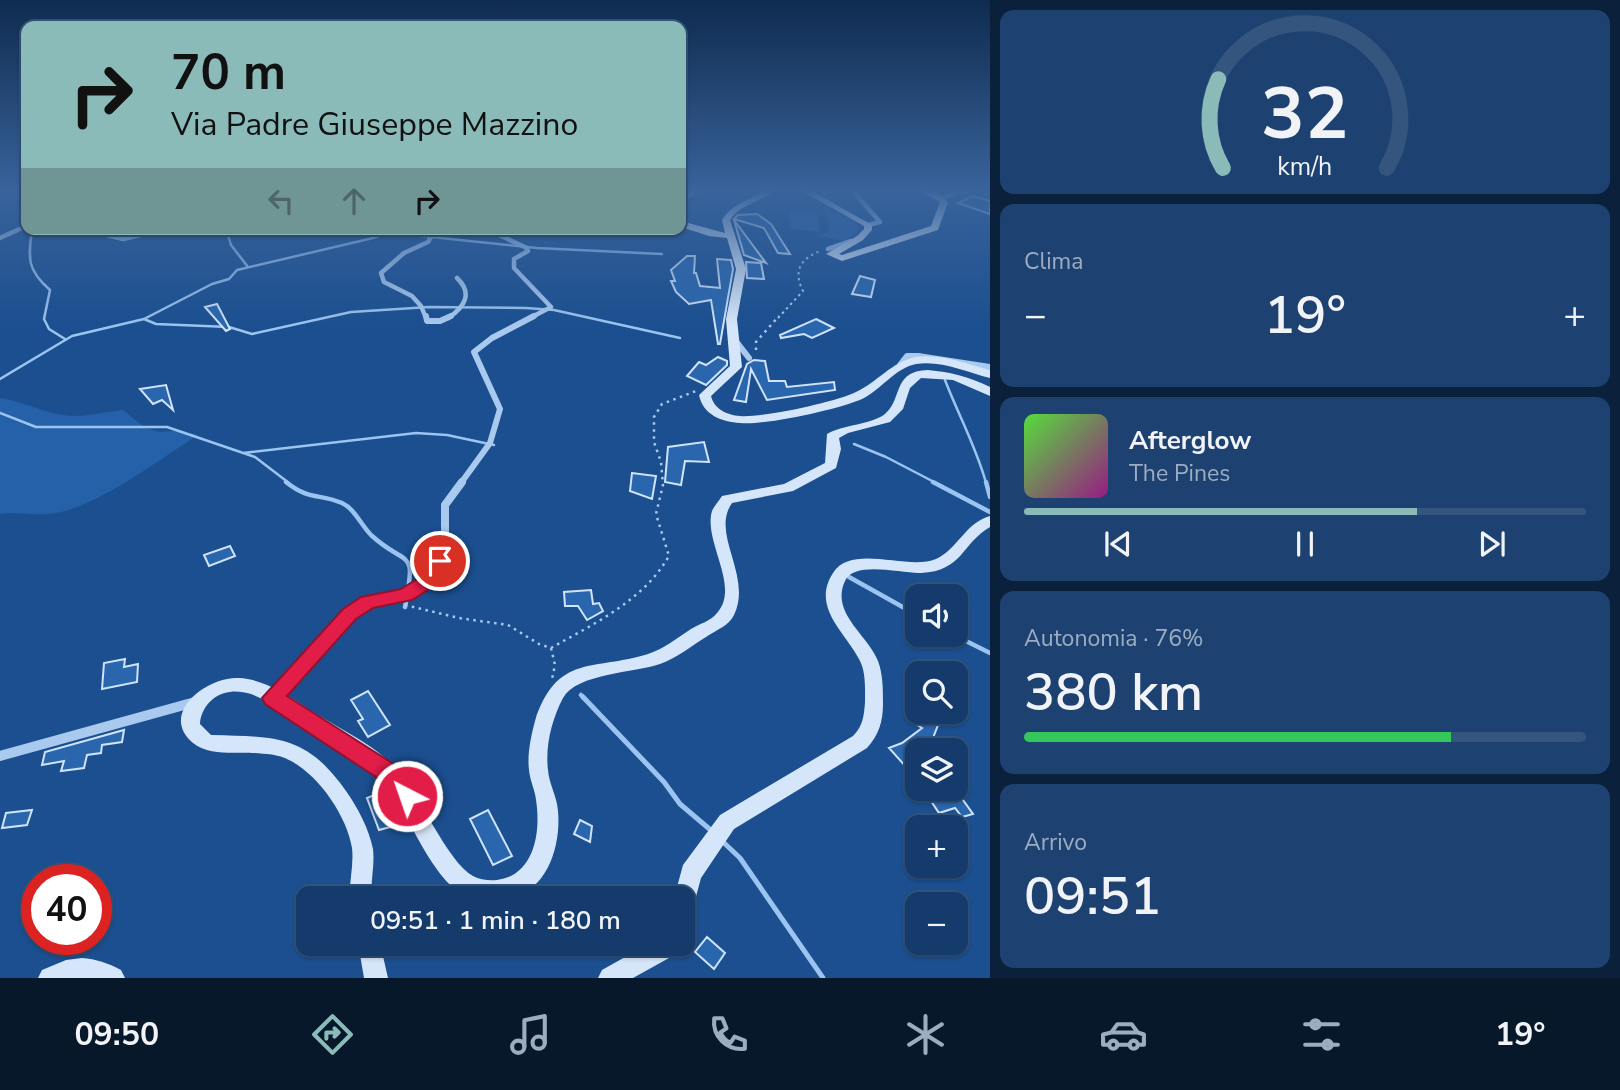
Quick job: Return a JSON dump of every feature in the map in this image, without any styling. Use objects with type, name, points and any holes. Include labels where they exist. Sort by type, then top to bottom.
[{"type":"street","points":[[109,236],[123,239],[137,236]]},
{"type":"street","points":[[435,236],[425,244],[402,254],[381,273],[384,282],[417,299],[425,309],[427,321],[438,324],[446,321],[467,294],[467,289],[457,278]]},
{"type":"street","points":[[273,698],[318,652],[349,614],[368,602],[406,596],[436,576],[445,547],[445,505],[490,443],[500,409],[474,352],[492,338],[551,307],[544,295],[525,281],[514,268],[514,259],[528,251],[527,248],[500,236]]},
{"type":"street","points":[[727,236],[730,236],[740,253],[741,277],[734,298],[731,337],[736,367],[705,395],[705,402],[713,411],[729,418],[743,420],[852,399],[874,389],[907,356],[952,358],[990,367]]},
{"type":"street","points":[[862,236],[831,255],[844,258],[912,236]]},
{"type":"street","points":[[828,249],[860,238]]},
{"type":"street","points":[[731,337],[739,343],[749,358]]},
{"type":"street","points":[[900,365],[928,360],[990,374]]},
{"type":"street","points":[[0,756],[200,700],[221,686],[244,685],[273,698],[384,770],[407,796],[450,870],[463,882],[479,890],[498,891],[515,886],[530,876],[541,862],[546,846],[547,799],[538,769],[546,714],[560,687],[587,674],[659,658],[726,616],[735,597],[732,572],[715,518],[719,506],[727,499],[788,488],[831,465],[834,449],[832,437],[843,430],[886,419],[897,409],[904,387],[918,374],[943,373],[966,379],[990,392]]},
{"type":"street","points":[[688,886],[691,873],[727,822],[860,743],[870,729],[874,683],[870,662],[832,604],[833,587],[839,575],[846,569],[867,564],[932,567],[955,558],[980,524],[990,521]]},
{"type":"street","points":[[200,700],[190,720],[192,730],[198,738],[207,743],[280,746],[309,759],[330,781],[351,816],[363,853],[362,886]]},
{"type":"street","points":[[372,956],[376,978]]},
{"type":"street","points":[[610,978],[650,956]]},
{"type":"street","points":[[50,978],[69,969],[102,972],[113,978]]},
{"type":"path","points":[[749,358],[756,355],[756,342],[803,291],[795,278],[796,270],[815,253],[828,249]]},
{"type":"path","points":[[403,605],[459,618],[508,625],[539,644],[551,648],[623,604],[651,583],[663,570],[669,556],[656,514],[663,485],[661,462],[654,442],[654,417],[662,404],[712,387]]},
{"type":"shaded area","points":[[820,236],[854,236],[844,241]]},
{"type":"shaded area","points":[[0,398],[70,416],[123,410],[144,427],[159,432],[180,430],[198,435],[126,482],[86,503],[49,514],[0,514]]},
{"type":"building","points":[[738,236],[746,236],[766,263],[744,255]]},
{"type":"building","points":[[768,236],[778,236],[790,254],[778,253]]},
{"type":"building","points":[[687,256],[695,256],[694,273],[700,286],[720,288],[717,259],[731,260],[733,269],[720,344],[711,300],[689,304],[676,292],[671,281],[675,281],[671,270]]},
{"type":"building","points":[[746,262],[761,263],[764,279],[747,278]]},
{"type":"building","points":[[860,276],[875,280],[871,297],[852,294]]},
{"type":"building","points":[[217,304],[230,329],[226,331],[205,307]]},
{"type":"building","points":[[816,319],[834,328],[812,338],[804,334],[781,338],[780,335]]},
{"type":"building","points":[[718,357],[727,361],[727,365],[706,385],[687,376],[699,362],[706,365]]},
{"type":"building","points":[[754,360],[765,361],[769,381],[785,381],[787,387],[834,382],[835,390],[767,400],[751,369],[746,402],[734,400],[747,364]]},
{"type":"building","points":[[166,385],[173,410],[162,400],[153,404],[140,389]]},
{"type":"building","points":[[704,442],[709,462],[685,461],[681,485],[665,482],[668,447]]},
{"type":"building","points":[[632,473],[656,476],[652,499],[630,491]]},
{"type":"building","points":[[230,546],[235,556],[209,566],[204,555]]},
{"type":"building","points":[[591,590],[593,604],[599,603],[603,611],[587,620],[578,606],[565,606],[564,592]]},
{"type":"building","points":[[125,659],[124,667],[138,664],[137,682],[102,689],[104,663]]},
{"type":"building","points":[[368,691],[390,725],[368,737],[358,721],[363,719],[351,700]]},
{"type":"building","points":[[916,724],[938,724],[933,738],[909,738],[922,728]]},
{"type":"building","points":[[124,730],[122,742],[102,745],[101,753],[87,755],[84,768],[61,771],[64,761],[42,765],[45,752]]},
{"type":"building","points":[[905,741],[905,766],[889,748]]},
{"type":"building","points":[[386,790],[405,823],[379,830],[367,798]]},
{"type":"building","points":[[931,801],[964,801],[973,814],[960,815],[955,808],[939,813]]},
{"type":"building","points":[[32,810],[27,825],[2,828],[6,813]]},
{"type":"building","points":[[488,810],[512,856],[493,865],[470,819]]},
{"type":"building","points":[[580,820],[592,826],[590,842],[574,834]]},
{"type":"building","points":[[707,937],[725,953],[714,969],[695,952]]},
{"type":"waterway","points":[[31,236],[30,256],[33,270],[50,290],[44,319],[49,329],[65,339]]},
{"type":"waterway","points":[[228,236],[231,245],[248,267]]},
{"type":"waterway","points":[[144,319],[212,284],[229,279],[237,270],[380,236]]},
{"type":"waterway","points":[[418,236],[537,248],[662,254]]},
{"type":"waterway","points":[[144,319],[156,324],[229,327],[252,334],[351,312],[429,307],[526,308],[554,310],[680,338]]},
{"type":"waterway","points":[[0,379],[72,336],[144,319]]},
{"type":"waterway","points":[[945,380],[973,444],[986,483]]},
{"type":"waterway","points":[[0,413],[36,427],[167,427],[243,453]]},
{"type":"waterway","points":[[243,453],[416,433],[447,435],[494,445]]},
{"type":"waterway","points":[[854,444],[936,483]]},
{"type":"waterway","points":[[243,453],[255,457],[289,483]]},
{"type":"waterway","points":[[286,482],[302,492],[347,506],[371,535],[406,560],[410,574],[405,607]]},
{"type":"waterway","points":[[933,482],[990,512]]},
{"type":"waterway","points":[[986,482],[990,497]]},
{"type":"waterway","points":[[849,577],[905,608]]},
{"type":"waterway","points":[[968,642],[990,653]]},
{"type":"waterway","points":[[583,697],[664,782],[680,804],[713,832]]},
{"type":"waterway","points":[[721,840],[740,858],[823,978]]},
{"type":"route","points":[[407,796],[384,770],[273,698],[318,652],[349,614],[368,602],[392,596],[406,596],[436,576],[440,561]]}]
